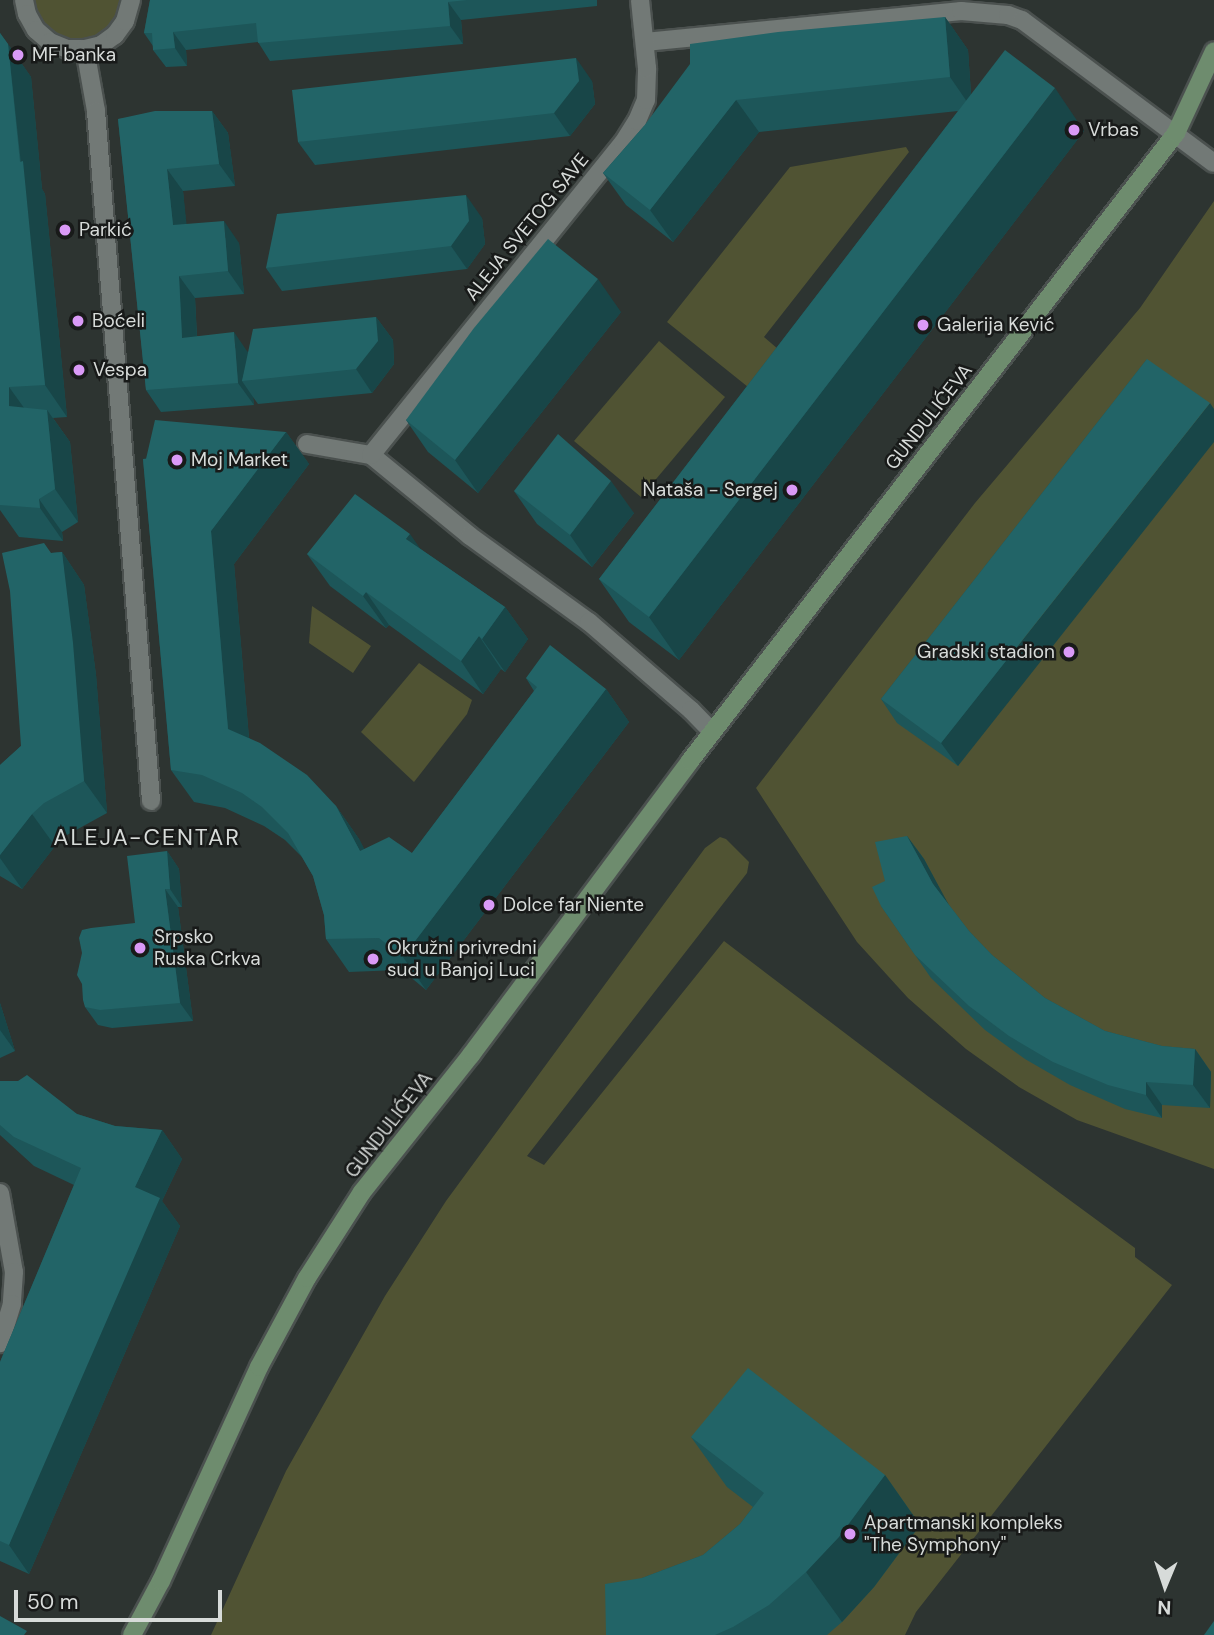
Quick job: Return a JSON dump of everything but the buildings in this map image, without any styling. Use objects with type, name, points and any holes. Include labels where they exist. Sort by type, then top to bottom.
[{"type":"street","points":[[24,0],[27,14],[36,30],[50,42],[66,49],[85,49],[101,45],[115,35],[125,21],[131,0]]},
{"type":"street","name":"ALEJA SVETOG SAVE","points":[[371,455],[623,143],[646,100],[645,42],[640,0]]},
{"type":"street","points":[[645,42],[961,11],[1008,15],[1022,20],[1214,163]]},
{"type":"street","points":[[85,49],[96,111],[151,801]]},
{"type":"street","name":"GUNDULIĆEVA","points":[[130,1635],[161,1581],[260,1367],[307,1278],[362,1192],[471,1055],[712,732],[1176,133],[1214,51]]},
{"type":"street","points":[[307,444],[371,455],[470,536],[589,622],[691,710],[712,732]]},
{"type":"street","points":[[0,1193],[14,1272],[12,1304],[0,1343]]},
{"type":"street","name":"GUNDULIĆEVA","points":[[144,1635],[161,1581]]},
{"type":"green space","points":[[33,0],[122,0],[116,19],[109,28],[89,40],[78,41],[66,40],[46,29],[39,19]]},
{"type":"green space","points":[[906,147],[909,152],[764,337],[778,349],[748,387],[667,322],[790,167]]},
{"type":"green space","name":"Gradski stadion","points":[[1214,201],[1214,1169],[1077,1120],[1019,1087],[966,1049],[908,998],[857,942],[756,788],[975,503],[1140,308]]},
{"type":"green space","points":[[659,341],[725,397],[641,497],[574,441]]},
{"type":"green space","points":[[312,606],[371,646],[353,673],[309,643]]},
{"type":"green space","points":[[419,663],[472,700],[467,714],[414,782],[361,732]]},
{"type":"green space","points":[[720,837],[726,839],[749,862],[747,873],[527,1156],[544,1165],[724,941],[929,1097],[1135,1248],[1135,1257],[1172,1285],[916,1612],[905,1635],[211,1635],[286,1471],[385,1296],[446,1201],[705,848]]},
{"type":"place","name":"MF banka","points":[[18,55]]},
{"type":"place","name":"Vrbas","points":[[1074,130]]},
{"type":"place","name":"Parkić","points":[[65,230]]},
{"type":"place","name":"Boćeli","points":[[78,321]]},
{"type":"place","name":"Galerija Kević","points":[[923,325]]},
{"type":"place","name":"Vespa","points":[[79,370]]},
{"type":"place","name":"Moj Market","points":[[177,460]]},
{"type":"place","name":"Nataša - Sergej","points":[[792,490]]},
{"type":"place","name":"Gradski stadion","points":[[1069,652]]},
{"type":"place","name":"Dolce far Niente","points":[[489,905]]},
{"type":"place","name":"Srpsko Ruska Crkva","points":[[140,948]]},
{"type":"place","name":"Okružni privredni sud u Banjoj Luci","points":[[373,959]]},
{"type":"place","name":"Apartmanski kompleks \"The Symphony\"","points":[[850,1534]]},
{"type":"district","name":"ALEJA-CENTAR","points":[[147,837]]}]
